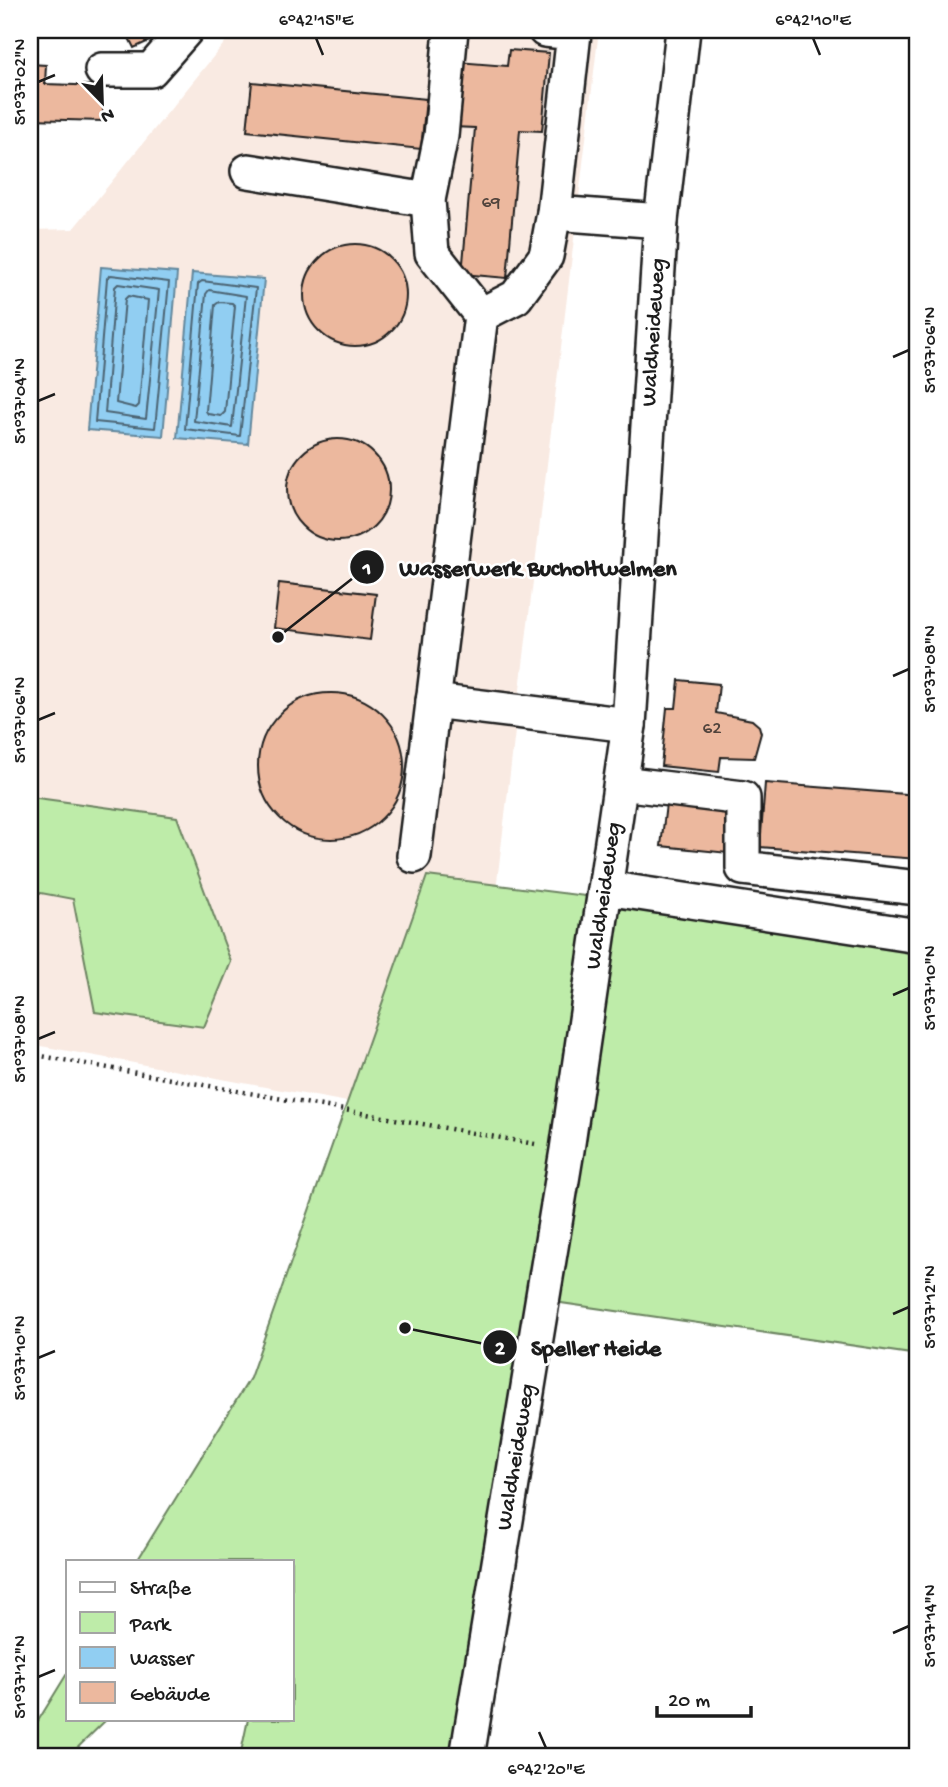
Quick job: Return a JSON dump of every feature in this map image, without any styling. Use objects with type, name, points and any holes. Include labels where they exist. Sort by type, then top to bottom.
[{"type":"street","points":[[102,70],[151,71],[186,30]]},
{"type":"street","points":[[414,856],[481,315],[432,253],[428,200],[441,136],[451,30]]},
{"type":"street","points":[[481,315],[516,297],[546,256],[554,214],[574,33],[545,30]]},
{"type":"street","name":"Waldheideweg","points":[[467,1757],[567,1150],[629,725],[661,221],[683,30]]},
{"type":"street","points":[[248,171],[428,200]]},
{"type":"street","points":[[554,214],[661,221]]},
{"type":"street","points":[[433,701],[629,725]]},
{"type":"street","points":[[621,783],[743,798],[743,867],[918,888]]},
{"type":"street","points":[[606,888],[918,936]]},
{"type":"path","points":[[30,1054],[567,1150]]},
{"type":"shaded area","points":[[235,30],[599,30],[468,1124],[30,1044],[30,230],[73,229]]},
{"type":"green space","points":[[30,797],[177,817],[231,962],[204,1027],[95,1012],[73,899],[30,891]]},
{"type":"green space","points":[[427,876],[918,938],[918,1355],[547,1301],[477,1757],[240,1757],[248,1720],[294,1720],[294,1560],[138,1560],[250,1378]]},
{"type":"green space","points":[[66,1675],[66,1720],[106,1720],[68,1757],[30,1757],[30,1734]]},
{"type":"water","points":[[101,267],[177,273],[163,436],[87,430]]},
{"type":"water","points":[[192,273],[264,279],[248,444],[177,438]]},
{"type":"building","points":[[125,30],[173,30],[134,48]]},
{"type":"building","points":[[509,50],[549,53],[542,131],[520,130],[507,278],[462,274],[475,128],[453,127],[458,62],[507,66]]},
{"type":"building","points":[[30,64],[46,65],[45,84],[104,86],[103,121],[30,119]]},
{"type":"building","points":[[252,82],[426,99],[421,149],[247,131]]},
{"type":"building","points":[[355,244],[374,248],[391,259],[402,276],[406,295],[402,314],[391,331],[374,342],[355,346],[336,342],[319,331],[308,314],[304,295],[308,276],[319,259],[336,248]]},
{"type":"building","points":[[338,439],[358,442],[381,461],[386,470],[389,490],[386,510],[367,533],[358,538],[338,541],[318,538],[295,519],[290,510],[287,490],[290,470],[309,447],[318,442]]},
{"type":"building","points":[[279,583],[376,594],[370,640],[274,628]]},
{"type":"building","points":[[679,680],[719,684],[716,713],[752,720],[759,726],[761,733],[754,758],[721,757],[719,772],[661,766],[667,708],[676,708]]},
{"type":"building","points":[[331,693],[359,698],[383,714],[399,738],[404,766],[399,794],[383,818],[359,834],[331,839],[303,834],[279,818],[263,794],[258,766],[263,738],[279,714],[303,698]]},
{"type":"building","points":[[765,783],[918,795],[918,859],[760,847]]},
{"type":"building","points":[[666,804],[733,812],[728,853],[661,846]]},
{"type":"place","name":"Wasserwerk Bucholtwelmen","points":[[278,637]]},
{"type":"place","name":"Speller Heide","points":[[405,1328]]}]
